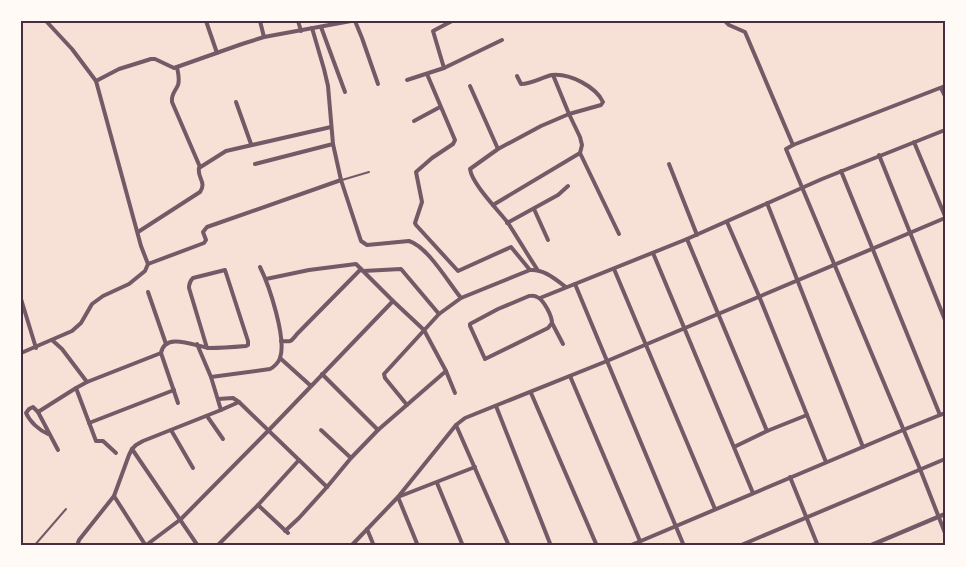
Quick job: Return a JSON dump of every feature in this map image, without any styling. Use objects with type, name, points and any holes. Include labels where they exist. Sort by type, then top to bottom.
[{"type":"street","points":[[46,21],[72,48],[96,81],[141,246],[148,264]]},
{"type":"street","points":[[206,21],[217,54]]},
{"type":"street","points":[[260,21],[264,37]]},
{"type":"street","points":[[298,21],[301,31]]},
{"type":"street","points":[[96,81],[119,69],[151,59],[155,59],[172,68],[264,37],[350,21]]},
{"type":"street","points":[[355,21],[378,84]]},
{"type":"street","points":[[444,68],[433,31],[452,21]]},
{"type":"street","points":[[725,21],[729,25],[745,32],[793,145]]},
{"type":"street","points":[[322,27],[345,92]]},
{"type":"street","points":[[312,28],[328,86],[333,144],[341,180],[360,240],[367,245],[409,241],[414,243],[426,252],[460,298]]},
{"type":"street","points":[[407,80],[444,68],[502,40]]},
{"type":"street","points":[[177,67],[179,82],[172,95],[172,102],[200,167]]},
{"type":"street","points":[[427,74],[455,140],[453,144],[432,158],[416,172],[422,202],[415,222],[416,225],[458,271],[511,247],[530,270]]},
{"type":"street","points":[[553,75],[581,139],[580,153],[618,234]]},
{"type":"street","points":[[518,76],[520,83],[524,84],[553,75],[576,78],[604,102],[601,105],[569,114],[541,126],[498,149],[470,170],[493,205],[508,223],[537,269],[566,287]]},
{"type":"street","points":[[470,86],[498,149]]},
{"type":"street","points":[[945,96],[943,87],[786,148],[920,469],[945,534]]},
{"type":"street","points":[[236,102],[251,144]]},
{"type":"street","points":[[414,121],[440,107]]},
{"type":"street","points":[[138,232],[200,192],[203,188],[203,183],[198,169],[226,151],[331,127]]},
{"type":"street","points":[[540,298],[697,235],[840,171],[945,130]]},
{"type":"street","points":[[351,546],[398,497],[456,425],[465,418],[834,266],[945,217],[914,142]]},
{"type":"street","points":[[256,164],[333,144]]},
{"type":"street","points":[[493,205],[580,153]]},
{"type":"street","points":[[879,155],[945,320]]},
{"type":"street","points":[[669,164],[697,235]]},
{"type":"street","points":[[630,546],[942,414],[840,171]]},
{"type":"street","points":[[21,354],[72,330],[81,323],[92,304],[103,296],[129,284],[144,271],[148,264],[204,243],[206,240],[203,232],[207,226],[341,180]]},
{"type":"street","points":[[508,223],[558,195],[568,186]]},
{"type":"street","points":[[767,203],[863,447]]},
{"type":"street","points":[[534,209],[548,240]]},
{"type":"street","points":[[727,222],[826,462]]},
{"type":"street","points":[[687,239],[767,431]]},
{"type":"street","points":[[653,253],[753,493]]},
{"type":"street","points":[[266,279],[309,270],[356,264],[424,330],[446,371],[455,393]]},
{"type":"street","points":[[211,377],[270,369],[273,368],[280,358],[279,324],[266,279],[260,267]]},
{"type":"street","points":[[281,341],[289,342],[292,340],[362,270],[401,269],[439,314]]},
{"type":"street","points":[[406,405],[384,374],[439,314],[460,298],[530,270],[537,269]]},
{"type":"street","points":[[614,269],[715,510]]},
{"type":"street","points":[[178,402],[161,353],[166,344],[185,342],[207,348],[246,346],[248,344],[225,270],[194,278],[189,284],[207,348]]},
{"type":"street","points":[[575,284],[684,546]]},
{"type":"street","points":[[148,292],[166,344]]},
{"type":"street","points":[[552,323],[548,328],[486,359],[470,326],[470,324],[498,309],[526,297],[534,296],[540,298],[552,315],[552,323],[563,344]]},
{"type":"street","points":[[21,299],[36,348]]},
{"type":"street","points":[[114,496],[145,546],[180,519],[268,431],[392,301]]},
{"type":"street","points":[[52,340],[62,349],[87,382]]},
{"type":"street","points":[[197,344],[211,377],[221,410]]},
{"type":"street","points":[[38,412],[87,382],[161,353]]},
{"type":"street","points":[[280,358],[311,386]]},
{"type":"street","points":[[258,504],[286,532],[378,430],[446,371]]},
{"type":"street","points":[[322,374],[378,430]]},
{"type":"street","points":[[570,376],[640,541]]},
{"type":"street","points":[[76,388],[96,441],[103,441],[116,453]]},
{"type":"street","points":[[89,423],[174,390]]},
{"type":"street","points":[[531,392],[597,546]]},
{"type":"street","points":[[218,400],[232,398],[238,402],[328,487]]},
{"type":"street","points":[[78,546],[79,540],[114,496],[132,449],[143,441],[238,402]]},
{"type":"street","points":[[496,406],[551,546]]},
{"type":"street","points":[[48,434],[37,428],[27,417],[26,413],[29,409],[36,408],[58,450]]},
{"type":"street","points":[[734,447],[807,415]]},
{"type":"street","points":[[207,416],[223,440]]},
{"type":"street","points":[[456,425],[509,546]]},
{"type":"street","points":[[171,430],[193,468]]},
{"type":"street","points":[[321,430],[351,458]]},
{"type":"street","points":[[132,449],[198,546]]},
{"type":"street","points":[[739,546],[945,459]]},
{"type":"street","points":[[217,546],[299,460]]},
{"type":"street","points":[[398,497],[475,467]]},
{"type":"street","points":[[790,477],[808,517],[818,546]]},
{"type":"street","points":[[437,483],[463,546]]},
{"type":"street","points":[[398,497],[418,546]]},
{"type":"street","points":[[869,546],[945,514]]},
{"type":"street","points":[[367,529],[374,546]]},
{"type":"lane","points":[[341,180],[369,172]]},
{"type":"lane","points":[[34,546],[66,508]]}]
